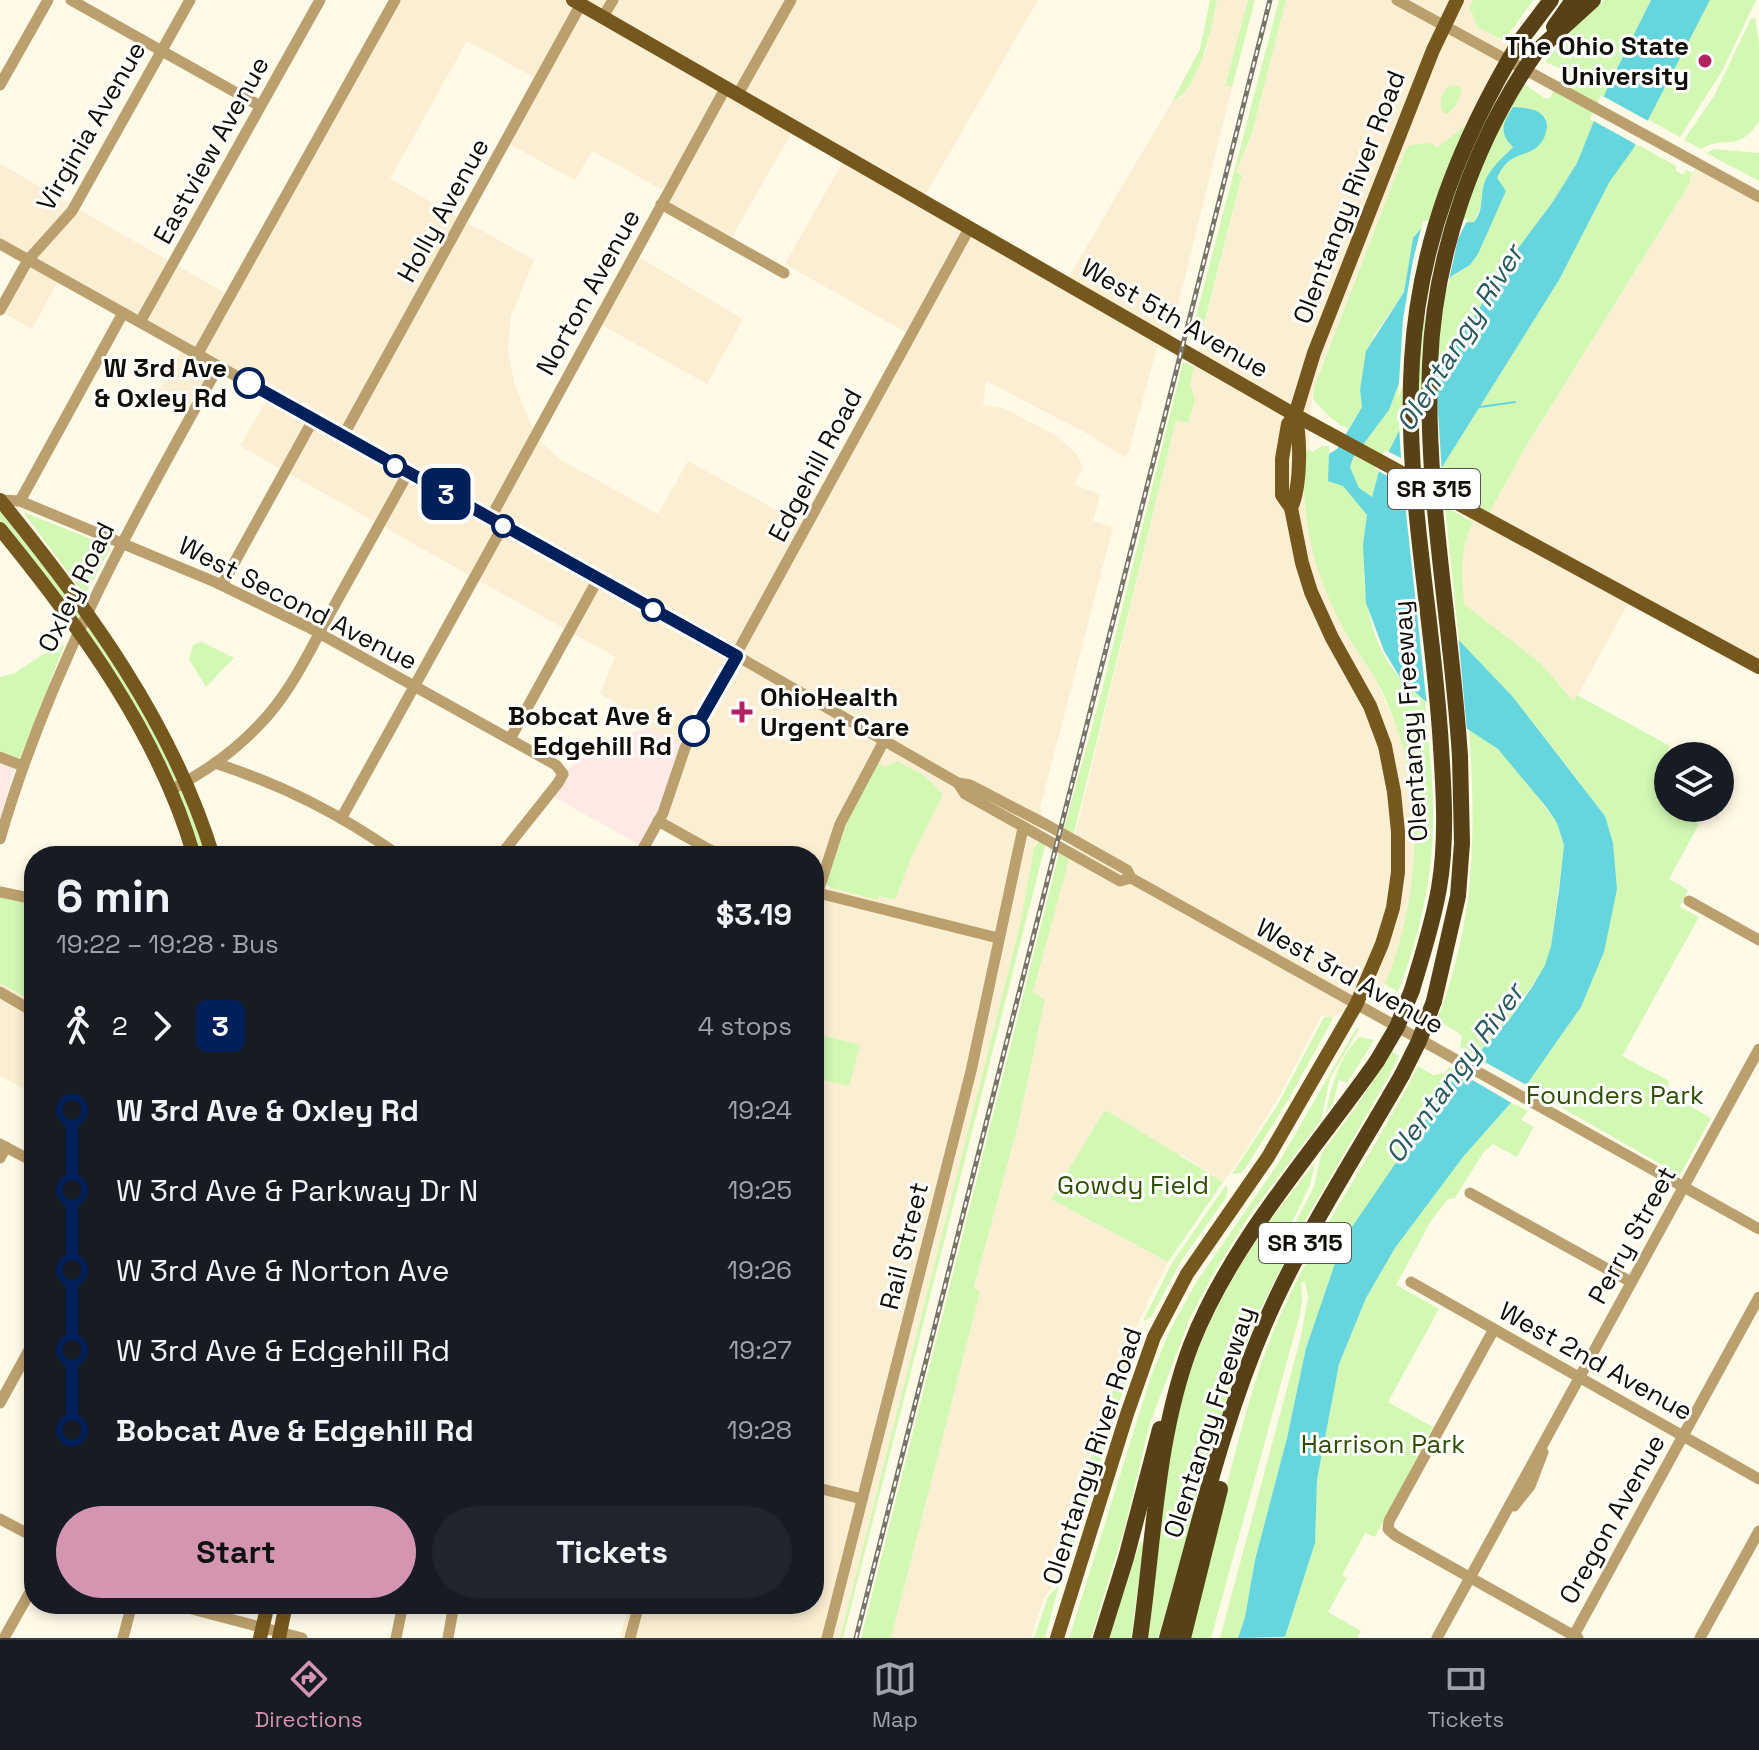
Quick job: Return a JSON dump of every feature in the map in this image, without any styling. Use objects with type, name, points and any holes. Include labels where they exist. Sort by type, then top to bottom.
[{"type":"highway","name":"Olentangy Freeway","points":[[1140,1638],[1169,1426],[1190,1349],[1229,1269],[1346,1106],[1397,1027],[1429,935],[1444,842],[1438,692],[1412,448],[1412,361],[1417,315],[1431,241],[1450,180],[1472,126],[1520,41],[1551,0]]},
{"type":"highway","name":"Olentangy Freeway","points":[[1167,1638],[1230,1420],[1255,1346],[1289,1272],[1402,1075],[1434,1001],[1458,896],[1462,843],[1456,690],[1430,447],[1430,362],[1436,302],[1448,246],[1467,186],[1499,112],[1573,0]]},
{"type":"highway","points":[[1537,51],[1593,0]]},
{"type":"highway","points":[[1101,1638],[1164,1415],[1190,1349]]},
{"type":"highway","points":[[1183,1638],[1220,1487],[1230,1420]]},
{"type":"main road","name":"Olentangy River Road","points":[[1057,1638],[1141,1369],[1154,1337],[1187,1274],[1268,1157],[1356,1005],[1382,944],[1395,898],[1398,832],[1385,746],[1370,706],[1332,638],[1311,592],[1291,508],[1282,495],[1282,459],[1288,424],[1295,415],[1319,340],[1457,0]]},
{"type":"main road","name":"West 5th Avenue","points":[[577,2],[1295,415],[1759,667]]},
{"type":"main road","points":[[0,500],[87,613],[145,703],[187,782],[209,846]]},
{"type":"main road","points":[[0,529],[78,632],[143,735],[171,790],[191,846]]},
{"type":"main road","points":[[280,1635],[284,1614]]},
{"type":"street","points":[[0,85],[48,0]]},
{"type":"street","points":[[71,0],[260,106]]},
{"type":"street","name":"Virginia Avenue","points":[[0,310],[28,260],[72,211],[190,0]]},
{"type":"street","name":"Eastview Avenue","points":[[140,322],[320,0]]},
{"type":"street","points":[[197,355],[395,0]]},
{"type":"street","points":[[603,17],[613,0]]},
{"type":"street","name":"Norton Avenue","points":[[490,519],[661,204],[791,0]]},
{"type":"street","points":[[1397,0],[1759,197]]},
{"type":"street","name":"Holly Avenue","points":[[343,436],[577,2]]},
{"type":"street","points":[[661,204],[784,273]]},
{"type":"street","name":"Edgehill Road","points":[[644,846],[672,791],[685,748],[970,227]]},
{"type":"street","name":"West 3rd Avenue","points":[[0,244],[885,739],[958,783],[998,798],[1099,854],[1127,870],[1131,878],[1759,1229]]},
{"type":"street","points":[[20,501],[123,313]]},
{"type":"street","name":"Oxley Road","points":[[0,839],[53,686],[121,542],[218,367]]},
{"type":"street","points":[[222,585],[313,420]]},
{"type":"street","points":[[171,790],[215,763],[269,714],[320,633],[408,473]]},
{"type":"street","name":"West Second Avenue","points":[[0,500],[20,501],[222,585],[320,633],[548,760],[563,774],[508,846]]},
{"type":"street","points":[[342,817],[503,526]]},
{"type":"street","points":[[510,739],[598,579]]},
{"type":"street","points":[[824,870],[840,824],[885,739]]},
{"type":"street","points":[[0,757],[23,766]]},
{"type":"street","points":[[215,763],[292,791],[342,817],[385,846]]},
{"type":"street","name":"West 3rd Avenue","points":[[958,783],[965,794],[1041,838],[1120,881],[1131,878]]},
{"type":"street","points":[[658,821],[703,846]]},
{"type":"street","points":[[1023,828],[1036,822],[1087,851],[1099,854]]},
{"type":"street","name":"Rail Street","points":[[827,1638],[968,1085],[1023,828]]},
{"type":"street","name":"Rail Street","points":[[1017,863],[1032,843],[1041,838]]},
{"type":"street","points":[[0,892],[24,897]]},
{"type":"street","points":[[824,898],[998,938]]},
{"type":"street","points":[[1689,901],[1759,940]]},
{"type":"street","points":[[0,992],[24,1006]]},
{"type":"street","name":"Perry Street","points":[[1437,1638],[1506,1511],[1530,1486],[1541,1462],[1544,1442],[1759,1049]]},
{"type":"street","points":[[2,1150],[24,1158]]},
{"type":"street","points":[[1470,1193],[1631,1282]]},
{"type":"street","name":"West 2nd Avenue","points":[[1411,1282],[1759,1479]]},
{"type":"street","name":"Oregon Avenue","points":[[1576,1637],[1759,1297]]},
{"type":"street","points":[[1494,1329],[1389,1521],[1388,1529],[1576,1637]]},
{"type":"street","points":[[0,1403],[24,1359]]},
{"type":"street","points":[[824,1490],[862,1499]]},
{"type":"street","points":[[0,1519],[24,1532]]},
{"type":"street","points":[[1700,1638],[1759,1531]]},
{"type":"street","points":[[4,1638],[24,1603]]},
{"type":"street","points":[[123,1638],[129,1614]]},
{"type":"street","points":[[203,1614],[261,1633],[302,1638]]},
{"type":"street","points":[[396,1638],[401,1614]]},
{"type":"street","points":[[448,1638],[452,1614]]},
{"type":"street","points":[[630,1638],[636,1614]]},
{"type":"shaded area","points":[[394,0],[1038,0],[923,199],[1067,280],[1172,102],[1180,98],[1206,51],[1217,0],[1248,0],[1225,84],[1232,87],[1167,350],[1157,347],[1128,454],[1123,457],[1090,435],[986,381],[983,405],[1003,408],[1057,436],[1076,454],[1083,467],[1074,485],[1100,494],[1093,521],[1113,527],[1040,808],[1043,818],[1034,848],[1020,925],[840,1638],[620,1638],[626,1614],[824,1614],[824,891],[831,888],[876,900],[878,896],[895,900],[942,794],[896,764],[824,872],[824,846],[695,846],[659,823],[649,727],[643,728],[639,716],[600,694],[615,657],[240,446],[267,399],[221,371],[194,420],[155,398],[183,348],[60,277],[32,329],[0,311],[28,259],[0,243],[0,164],[230,296]],"holes":[[[467,41],[541,81],[508,143],[575,180],[592,151],[670,194],[667,202],[731,238],[792,132],[844,160],[785,264],[907,333],[800,523],[688,461],[658,514],[561,460],[543,444],[529,421],[514,382],[508,349],[511,316],[534,260],[390,179]]]},
{"type":"shaded area","points":[[1286,0],[1473,0],[1471,6],[1477,27],[1534,58],[1521,82],[1455,136],[1437,148],[1410,145],[1406,149],[1312,394],[1309,449],[1306,452],[1305,516],[1325,590],[1345,632],[1374,676],[1398,730],[1412,788],[1415,830],[1413,883],[1407,918],[1385,984],[1333,1017],[1321,1016],[1280,1095],[1223,1182],[1182,1155],[1051,1199],[1168,1262],[1110,1387],[1059,1553],[1056,1583],[1044,1598],[1031,1638],[891,1638],[980,1292],[974,1287],[1018,1125],[1045,1001],[1033,992],[1039,965],[1069,859],[1176,420],[1188,423],[1195,400],[1190,383],[1242,176],[1236,172],[1252,133]]},
{"type":"shaded area","points":[[1698,164],[1759,197],[1759,667],[1631,598],[1574,702],[1562,688],[1455,600],[1467,520],[1475,505],[1488,513],[1491,509],[1497,494],[1691,181]]},
{"type":"shaded area","points":[[637,256],[743,319],[707,384],[600,324]]},
{"type":"shaded area","points":[[649,727],[686,746],[644,846],[548,794],[563,774],[580,760],[622,736]]},
{"type":"shaded area","points":[[0,760],[14,768],[0,822]]},
{"type":"shaded area","points":[[0,983],[24,996],[24,1089],[0,1076]]},
{"type":"green space","points":[[1210,0],[1217,0],[1203,57],[1190,84],[1172,102],[1200,49]]},
{"type":"green space","points":[[1248,0],[1255,0],[1232,87],[1225,85]]},
{"type":"green space","points":[[1279,0],[1286,0],[1252,133],[1236,172],[1242,175],[1199,344],[1190,339]]},
{"type":"green space","points":[[1473,0],[1533,0],[1504,41],[1477,27],[1469,11]]},
{"type":"green space","points":[[1604,0],[1651,0],[1606,91],[1577,163],[1398,433],[1379,471],[1372,498],[1359,488],[1350,467],[1353,458],[1389,410],[1429,303],[1478,254],[1506,191],[1496,178],[1511,159],[1540,142],[1545,133],[1546,117],[1505,154],[1483,188],[1484,200],[1474,222],[1425,225],[1413,238],[1404,292],[1374,336],[1360,390],[1362,407],[1348,429],[1332,419],[1313,399],[1314,387],[1406,149],[1410,145],[1432,143],[1437,148],[1521,82],[1546,99],[1550,98],[1563,74],[1562,69],[1545,62],[1577,24]]},
{"type":"green space","points":[[1710,0],[1756,0],[1722,71],[1680,137],[1647,119]]},
{"type":"green space","points":[[1755,18],[1759,44],[1759,121],[1745,137],[1701,149],[1684,140],[1714,96],[1751,19]]},
{"type":"green space","points":[[1451,85],[1462,90],[1448,114],[1443,113],[1441,102],[1445,90]]},
{"type":"green space","points":[[1635,143],[1676,166],[1676,171],[1683,175],[1686,170],[1693,173],[1689,179],[1691,181],[1522,453],[1489,513],[1434,480],[1559,280],[1610,181]]},
{"type":"green space","points":[[1715,149],[1759,153],[1759,181],[1706,153]]},
{"type":"green space","points":[[1183,362],[1194,367],[1190,384],[1195,400],[1188,423],[1176,420],[1073,837],[1063,832],[1102,690]]},
{"type":"green space","points":[[1329,446],[1329,480],[1343,486],[1367,515],[1364,580],[1379,644],[1402,680],[1425,701],[1433,798],[1431,858],[1419,926],[1398,992],[1385,984],[1397,950],[1412,879],[1413,806],[1408,770],[1386,700],[1335,612],[1311,545],[1305,499],[1306,452]]},
{"type":"green space","points":[[0,500],[145,703],[209,846],[190,846],[143,735],[0,529]]},
{"type":"green space","name":"Founders Park","points":[[1445,507],[1473,522],[1463,552],[1464,604],[1540,663],[1573,701],[1577,695],[1663,742],[1654,742],[1654,822],[1699,824],[1669,879],[1688,890],[1680,907],[1699,917],[1622,1056],[1669,1081],[1667,1093],[1711,1118],[1680,1175],[1525,1087],[1581,1007],[1617,889],[1613,843],[1605,816],[1513,697],[1459,641]]},
{"type":"green space","points":[[23,512],[111,547],[85,595]]},
{"type":"green space","points":[[202,642],[234,658],[206,687],[189,659],[193,645]]},
{"type":"green space","points":[[59,644],[64,646],[20,759],[0,751],[0,677],[15,673]]},
{"type":"green space","points":[[1469,728],[1514,765],[1557,823],[1564,845],[1546,964],[1509,1020],[1476,1056],[1460,1047],[1462,1037],[1459,1033],[1437,1020],[1459,947],[1470,876],[1472,804]]},
{"type":"green space","points":[[897,761],[923,775],[943,794],[911,858],[895,900],[879,896],[877,900],[831,888],[826,883],[848,819],[877,762],[885,767]]},
{"type":"green space","points":[[1038,842],[1046,842],[843,1638],[840,1638],[1020,925],[1034,848]]},
{"type":"green space","points":[[1059,853],[1069,859],[1033,992],[1045,1000],[1018,1125],[974,1287],[980,1292],[891,1638],[861,1638]]},
{"type":"green space","points":[[0,897],[24,902],[24,996],[0,983]]},
{"type":"green space","points":[[1324,1017],[1333,1017],[1287,1102],[1244,1170],[1232,1174],[1277,1106]]},
{"type":"green space","points":[[1357,1027],[1359,1029],[1330,1078],[1321,1120],[1249,1216],[1190,1318],[1150,1423],[1125,1527],[1091,1638],[1069,1638],[1152,1373],[1170,1330],[1197,1281],[1279,1162]]},
{"type":"green space","points":[[824,1036],[860,1045],[849,1086],[824,1080]]},
{"type":"green space","points":[[1360,1037],[1374,1040],[1347,1083],[1339,1080],[1333,1103],[1326,1113],[1342,1062]]},
{"type":"green space","points":[[1391,1052],[1399,1056],[1388,1078],[1294,1240],[1294,1225],[1314,1187],[1321,1154]]},
{"type":"green space","points":[[1418,1066],[1433,1075],[1444,1073],[1449,1067],[1460,1073],[1343,1240],[1306,1348],[1238,1638],[1220,1638],[1301,1336],[1308,1297],[1305,1281],[1301,1282],[1300,1314],[1211,1638],[1190,1638],[1238,1441],[1269,1343],[1316,1245]]},
{"type":"green space","name":"Harrison Park","points":[[1512,1102],[1528,1111],[1521,1120],[1534,1127],[1517,1157],[1493,1144],[1483,1153],[1455,1198],[1448,1199],[1431,1221],[1396,1285],[1439,1309],[1388,1402],[1433,1427],[1375,1537],[1365,1533],[1342,1575],[1347,1578],[1328,1612],[1361,1631],[1357,1638],[1285,1638],[1315,1543],[1317,1480],[1339,1364],[1366,1298],[1395,1248],[1463,1157]]},
{"type":"green space","name":"Gowdy Field","points":[[1107,1111],[1223,1182],[1168,1262],[1051,1199]]},
{"type":"green space","points":[[1315,1163],[1310,1185],[1289,1228],[1283,1231],[1290,1242],[1295,1241],[1261,1308],[1236,1372],[1158,1638],[1148,1638],[1171,1448],[1190,1374],[1214,1314],[1239,1268],[1267,1225]]},
{"type":"green space","points":[[1226,1185],[1225,1199],[1181,1261],[1151,1317],[1143,1321],[1172,1263]]},
{"type":"green space","points":[[1137,1336],[1138,1345],[1069,1560],[1064,1567],[1061,1553],[1105,1412]]},
{"type":"green space","points":[[1140,1542],[1144,1543],[1131,1638],[1108,1638]]},
{"type":"green space","points":[[1059,1585],[1045,1638],[1034,1638],[1048,1597]]},
{"type":"water","points":[[1651,0],[1710,0],[1633,149],[1610,181],[1559,280],[1434,480],[1424,501],[1430,610],[1513,697],[1605,816],[1613,843],[1617,889],[1604,952],[1581,1007],[1525,1087],[1463,1157],[1395,1248],[1366,1298],[1339,1364],[1317,1480],[1315,1543],[1285,1637],[1238,1638],[1306,1348],[1343,1240],[1450,1084],[1509,1020],[1545,965],[1551,946],[1564,845],[1557,823],[1547,808],[1498,749],[1425,701],[1401,679],[1384,651],[1366,603],[1363,545],[1367,515],[1343,486],[1328,481],[1329,454],[1337,449],[1362,407],[1360,390],[1366,351],[1404,292],[1413,238],[1424,225],[1474,222],[1481,208],[1486,179],[1513,147],[1504,132],[1513,107],[1540,113],[1547,127],[1543,140],[1535,149],[1513,158],[1502,169],[1497,178],[1506,191],[1478,254],[1470,265],[1452,276],[1429,303],[1389,410],[1353,458],[1350,467],[1359,488],[1372,497],[1379,471],[1398,433],[1577,163],[1606,91]]},
{"type":"pier","points":[[1601,95],[1650,122],[1639,146],[1590,119]]},
{"type":"pier","points":[[1468,219],[1458,239],[1447,289],[1425,317],[1398,399],[1403,319],[1423,221]]},
{"type":"pier","points":[[1438,366],[1442,475],[1428,502],[1424,534],[1434,608],[1458,633],[1467,731],[1427,706],[1403,485],[1375,469],[1385,450],[1401,458],[1399,425]]},
{"type":"pier","points":[[1472,1055],[1530,1087],[1515,1105],[1457,1071]]},
{"type":"waterway","points":[[1480,407],[1515,402]]},
{"type":"railway","points":[[856,1638],[1270,0]]},
{"type":"bus line","name":"3","points":[[249,383],[737,656],[694,731]]},
{"type":"place","name":"The Ohio State University","points":[[1705,61]]},
{"type":"place","name":"W 3rd Ave & Oxley Rd","points":[[249,383]]},
{"type":"place","name":"OhioHealth Urgent Care","points":[[742,712]]},
{"type":"place","name":"Bobcat Ave & Edgehill Rd","points":[[694,731]]},
{"type":"water label","name":"Olentangy River","points":[[1459,338]]},
{"type":"water label","name":"Olentangy River","points":[[1454,1073]]}]
